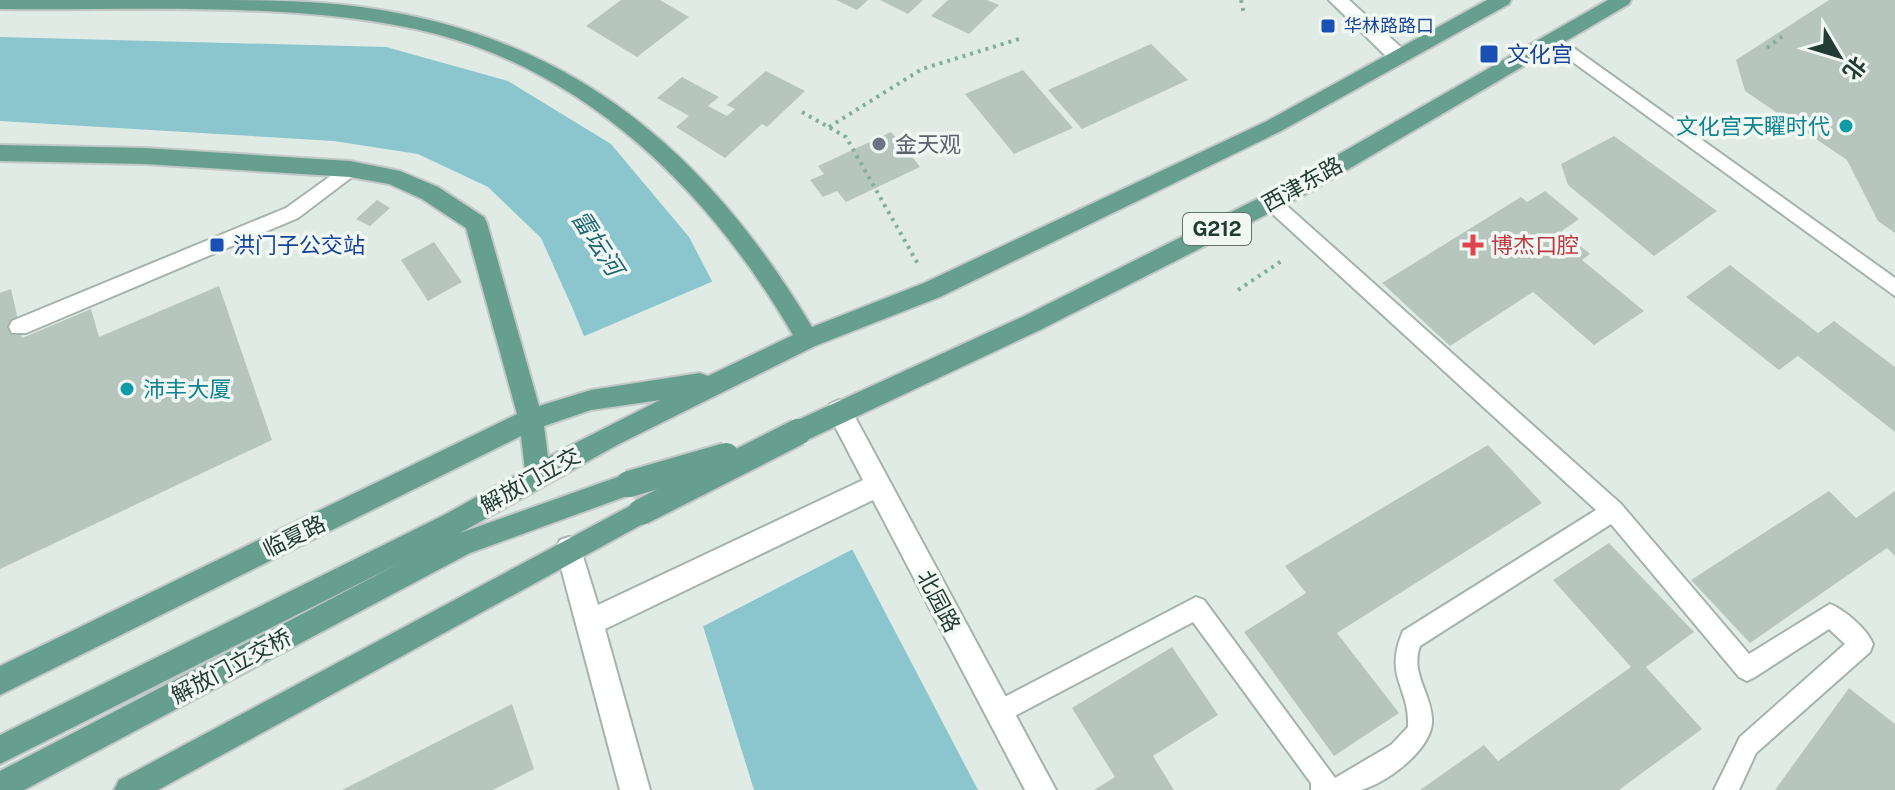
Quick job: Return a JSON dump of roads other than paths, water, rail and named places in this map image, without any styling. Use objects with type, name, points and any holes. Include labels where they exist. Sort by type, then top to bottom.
[{"type":"main road","points":[[0,3],[276,7],[370,15],[449,33],[515,57],[606,104],[661,151],[721,209],[771,273],[807,339],[932,290],[1274,126],[1502,0]]},
{"type":"main road","name":"西津东路","points":[[788,436],[1032,323],[1271,202],[1622,0]]},
{"type":"main road","points":[[0,153],[145,156],[350,169],[393,177],[430,193],[476,223],[531,419],[538,475]]},
{"type":"main road","name":"解放门立交","points":[[457,534],[538,475],[807,339]]},
{"type":"main road","name":"临夏路","points":[[0,681],[531,419],[591,400],[725,379]]},
{"type":"main road","points":[[129,790],[569,549],[788,436]]},
{"type":"main road","name":"解放门立交","points":[[457,534],[788,436]]},
{"type":"main road","name":"解放门立交桥","points":[[0,750],[457,534]]},
{"type":"main road","name":"解放门立交桥","points":[[0,787],[457,534]]},
{"type":"street","points":[[1338,0],[1398,56]]},
{"type":"street","name":"北园路","points":[[839,411],[1041,790]]},
{"type":"street","points":[[589,623],[878,485]]},
{"type":"street","points":[[569,549],[635,790]]},
{"type":"lane","points":[[1554,40],[1895,288]]},
{"type":"lane","points":[[19,327],[292,213],[350,169]]},
{"type":"lane","points":[[1271,202],[1613,511],[1747,669],[1830,615],[1862,644],[1748,745],[1726,790]]},
{"type":"lane","points":[[1337,790],[1406,748],[1419,732],[1419,710],[1403,662],[1411,639],[1613,511]]},
{"type":"lane","points":[[999,712],[1196,608],[1324,780],[1323,790]]},
{"type":"water","name":"雷坛河","points":[[0,37],[386,47],[508,81],[611,144],[689,237],[978,790],[754,790],[703,626],[572,307],[541,238],[488,187],[418,154],[334,141],[0,121]]},
{"type":"place","name":"华林路路口","points":[[1328,26]]},
{"type":"place","name":"文化宫","points":[[1489,54]]},
{"type":"place","name":"文化宫天矅时代","points":[[1846,126]]},
{"type":"place","name":"金天观","points":[[879,144]]},
{"type":"place","name":"洪门子公交站","points":[[217,245]]},
{"type":"place","name":"博杰口腔","points":[[1473,245]]},
{"type":"place","name":"沛丰大厦","points":[[127,389]]}]
